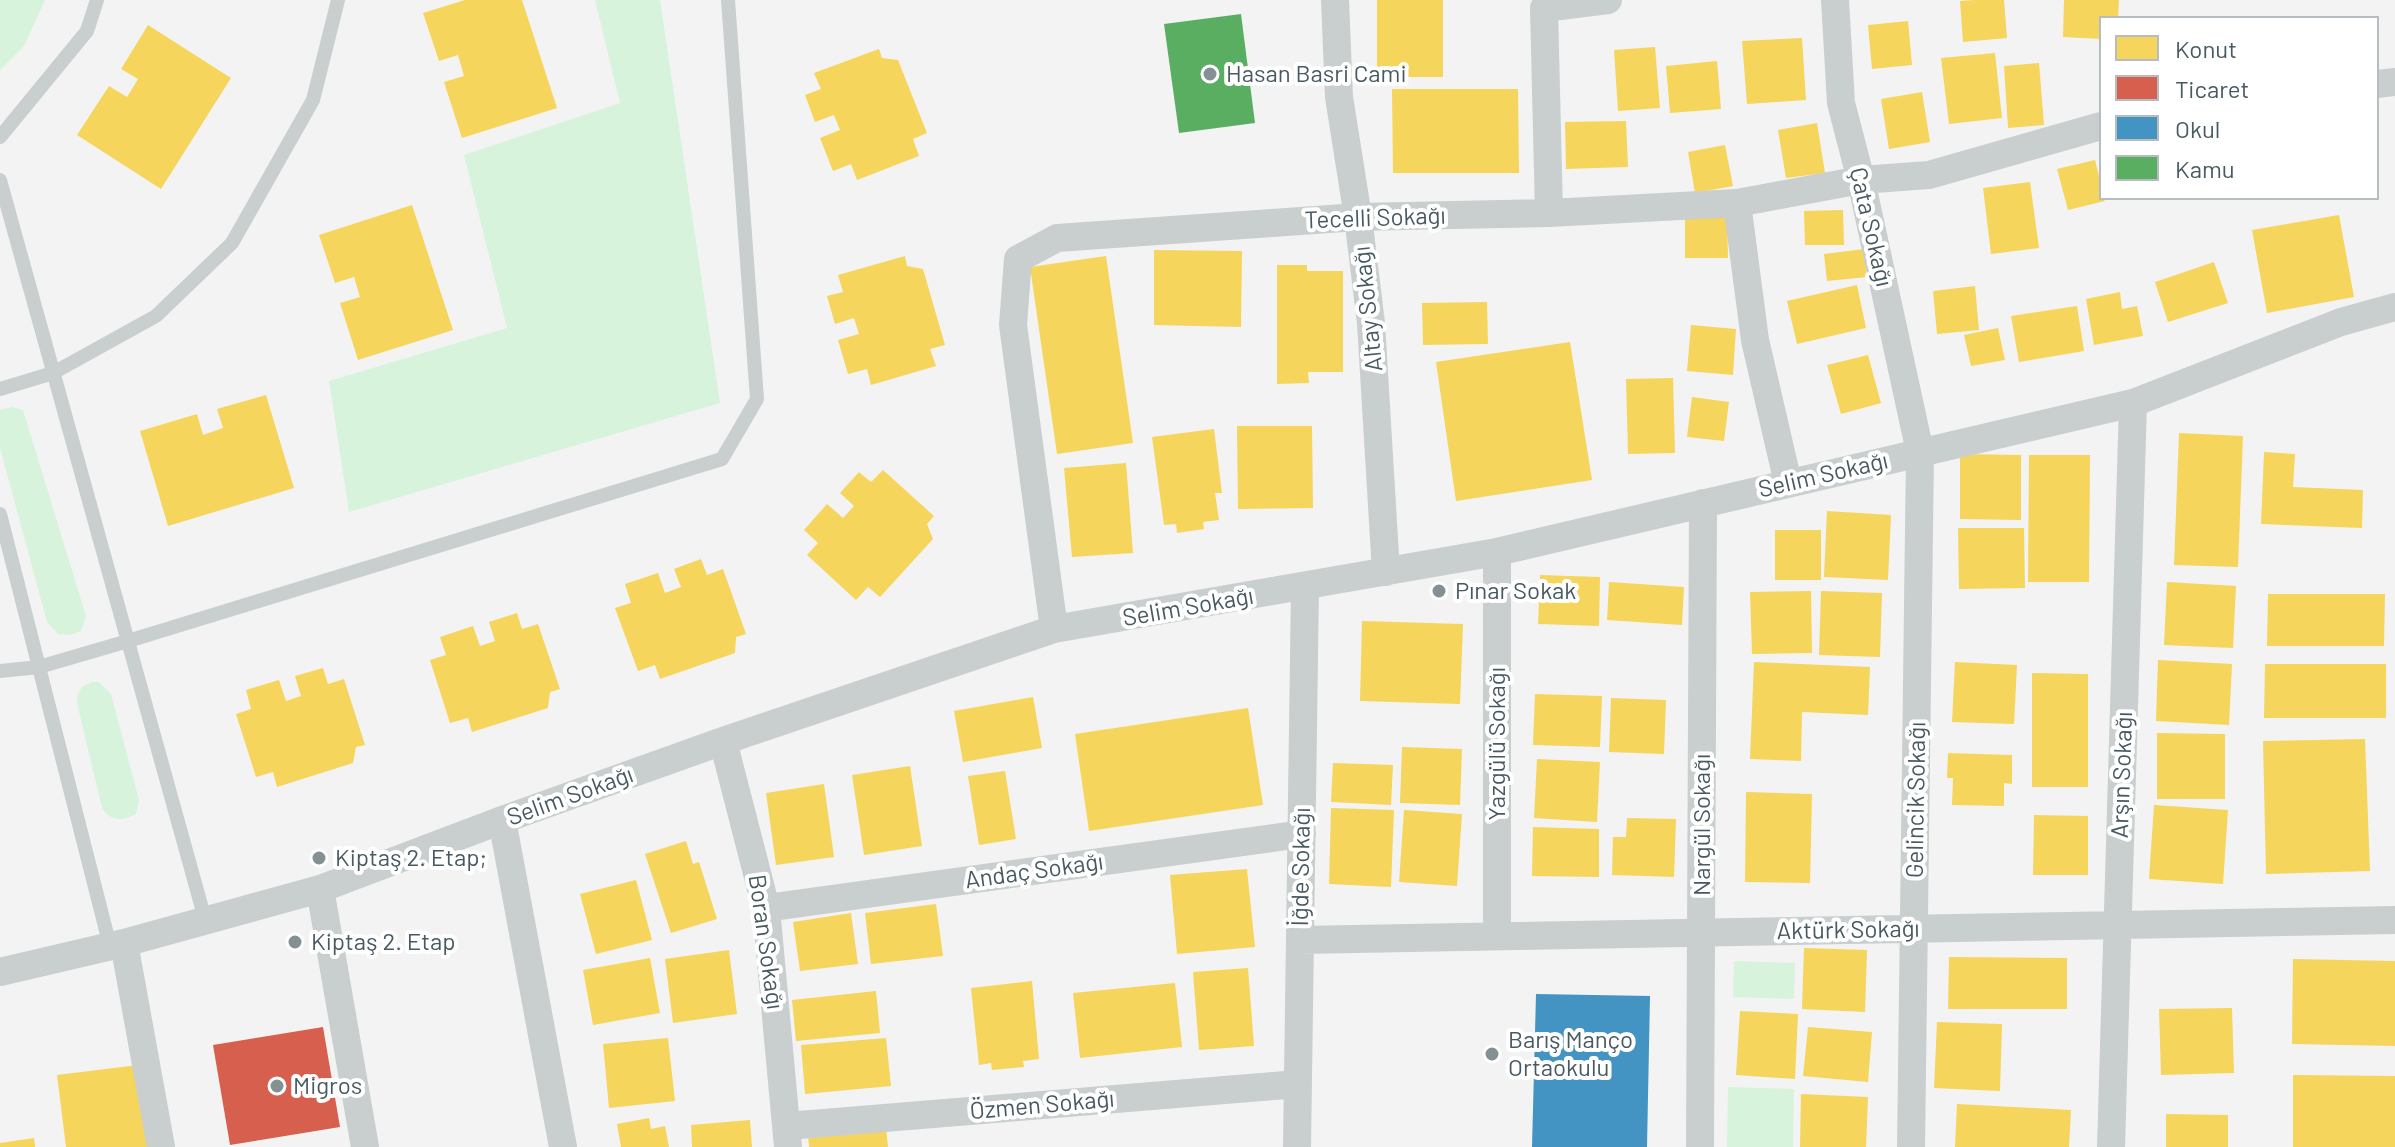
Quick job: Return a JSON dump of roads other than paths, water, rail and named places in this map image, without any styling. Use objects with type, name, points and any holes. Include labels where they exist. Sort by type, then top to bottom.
[{"type":"street","name":"Altay Sokağı","points":[[1335,0],[1339,97],[1371,323],[1386,572]]},
{"type":"street","points":[[1549,213],[1544,8],[1608,0]]},
{"type":"street","name":"Çata Sokağı","points":[[1835,0],[1841,103],[1861,180],[1920,452]]},
{"type":"street","name":"Tecelli Sokağı","points":[[1054,629],[1013,325],[1018,259],[1057,238],[1358,217],[1549,213],[1737,203],[1861,180],[1929,175],[2099,127]]},
{"type":"street","points":[[1737,203],[1755,340],[1788,483]]},
{"type":"street","name":"Selim Sokağı","points":[[0,972],[320,889],[723,741],[1054,629],[1497,552],[2133,403],[2341,322],[2395,307]]},
{"type":"street","name":"Arşın Sokağı","points":[[2111,1147],[2133,403]]},
{"type":"street","name":"Gelincik Sokağı","points":[[1911,1147],[1920,452]]},
{"type":"street","name":"Nargül Sokağı","points":[[1700,1147],[1703,503]]},
{"type":"street","name":"Yazgülü Sokağı","points":[[1497,552],[1497,936]]},
{"type":"street","name":"İğde Sokağı","points":[[1297,1147],[1305,587]]},
{"type":"street","name":"Boran Sokağı","points":[[723,741],[766,908],[787,1137]]},
{"type":"street","points":[[502,820],[563,1147]]},
{"type":"street","name":"Andaç Sokağı","points":[[766,908],[1302,834]]},
{"type":"street","points":[[320,889],[365,1147]]},
{"type":"street","name":"Aktürk Sokağı","points":[[1300,940],[2395,920]]},
{"type":"street","points":[[117,944],[161,1147]]},
{"type":"street","name":"Özmen Sokağı","points":[[787,1137],[1298,1084]]},
{"type":"lane","points":[[0,137],[87,31],[97,0]]},
{"type":"lane","points":[[0,389],[53,373],[156,316],[232,243],[313,100],[338,0]]},
{"type":"lane","points":[[0,671],[39,667],[128,641],[722,459],[757,399],[728,0]]},
{"type":"lane","points":[[0,180],[205,919]]},
{"type":"lane","points":[[0,514],[39,667],[117,944]]},
{"type":"place","name":"Hasan Basri Cami","points":[[1210,74]]},
{"type":"place","name":"Pınar Sokak","points":[[1439,591]]},
{"type":"place","name":"Kiptaş 2. Etap;","points":[[319,858]]},
{"type":"place","name":"Kiptaş 2. Etap","points":[[295,942]]},
{"type":"place","name":"Barış Manço Ortaokulu","points":[[1492,1054]]},
{"type":"place","name":"Migros","points":[[277,1086]]}]
